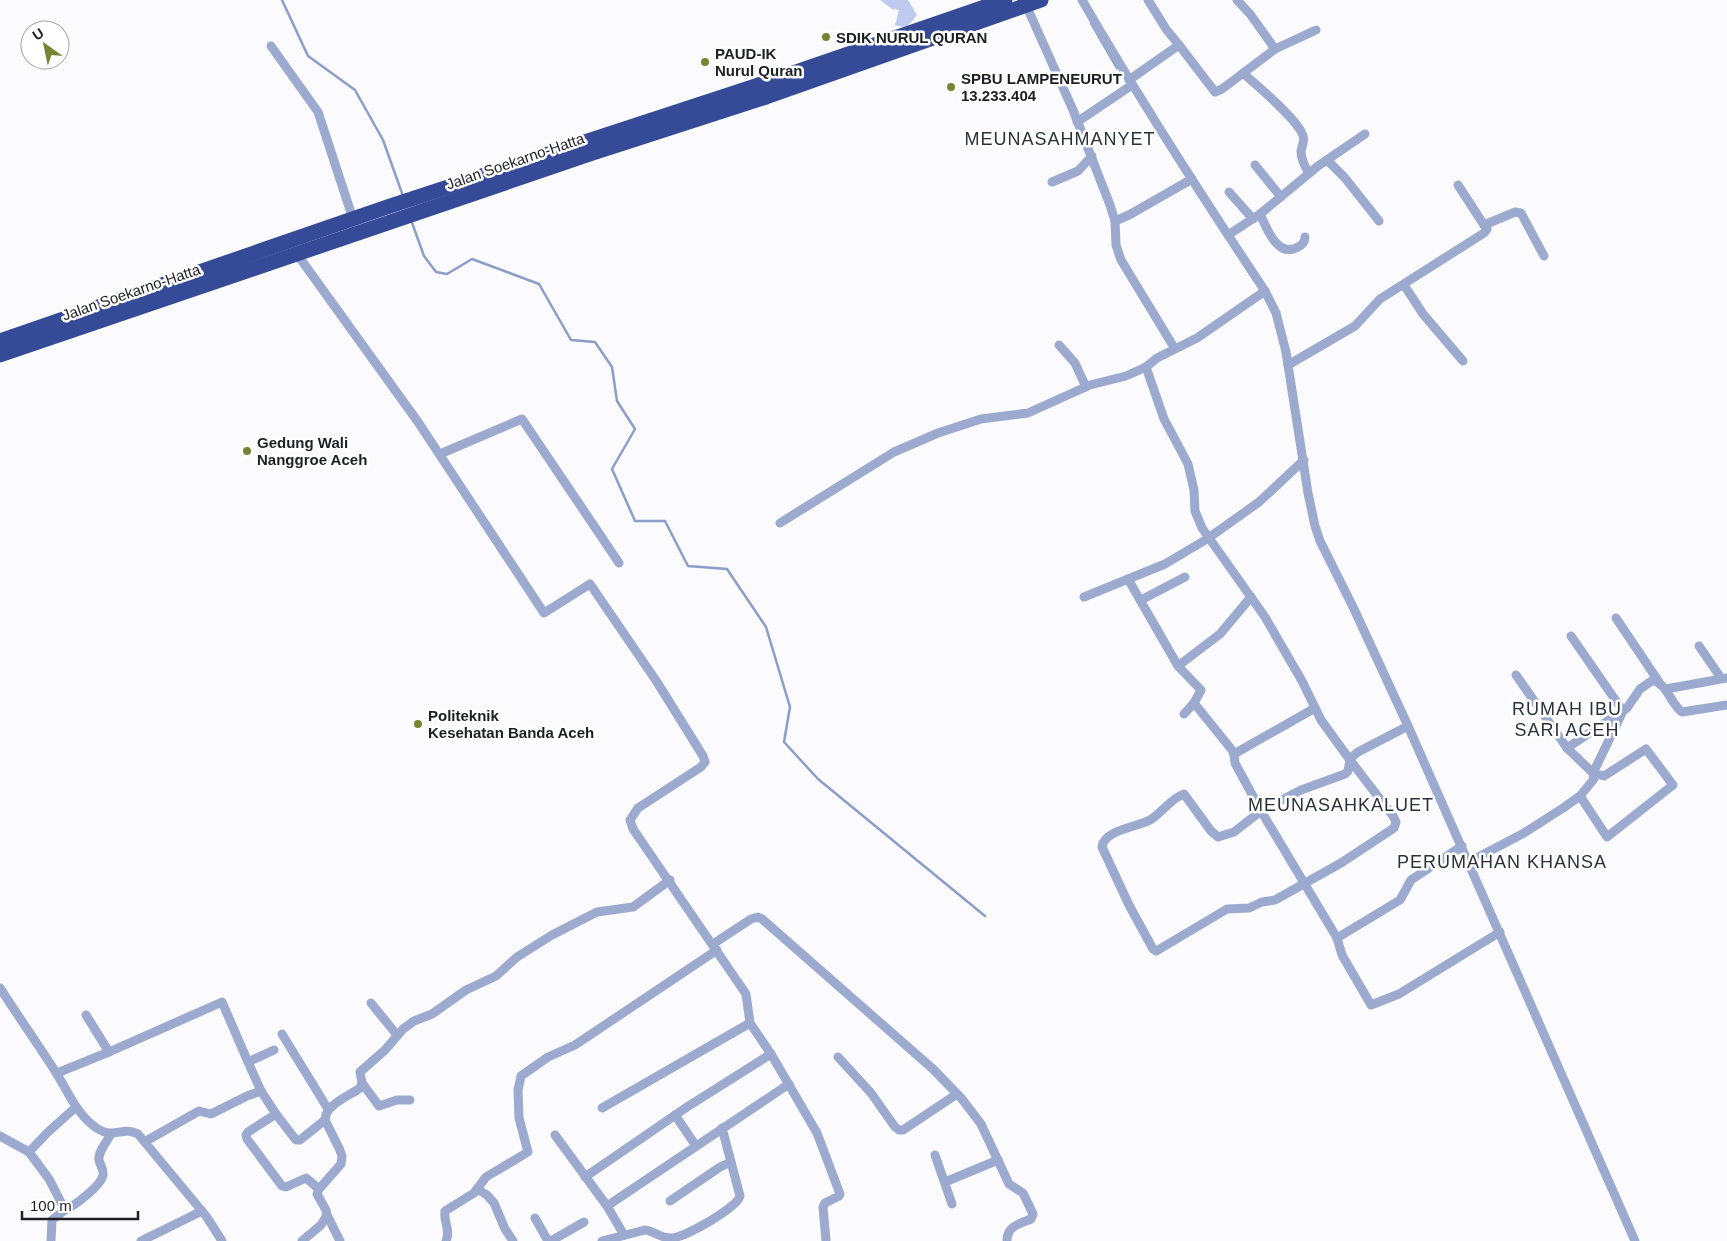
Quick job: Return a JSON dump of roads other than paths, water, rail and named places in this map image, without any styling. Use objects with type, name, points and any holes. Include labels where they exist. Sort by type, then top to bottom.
[{"type":"highway","name":"Jalan Soekarno-Hatta","points":[[0,355],[297,254],[388,215],[662,132],[1001,0]]},
{"type":"highway","name":"Jalan Soekarno-Hatta","points":[[804,77],[1041,0]]},
{"type":"highway","name":"Jalan Soekarno-Hatta","points":[[0,341],[353,219],[388,215]]},
{"type":"street","points":[[1082,0],[1129,85],[1188,181],[1228,235],[1276,313],[1288,365],[1308,493],[1320,541],[1354,609],[1459,848],[1469,862],[1635,1241]]},
{"type":"street","points":[[1148,0],[1166,28],[1215,92],[1222,90],[1275,49],[1316,30]]},
{"type":"street","points":[[1237,0],[1250,14],[1275,49]]},
{"type":"street","points":[[1026,5],[1092,156],[1115,222],[1116,245],[1121,260],[1175,349]]},
{"type":"street","points":[[1078,122],[1179,45]]},
{"type":"street","points":[[271,46],[318,112],[353,219]]},
{"type":"street","points":[[1243,73],[1289,116],[1302,131],[1304,138],[1301,152],[1302,159],[1309,173]]},
{"type":"street","points":[[1228,235],[1364,134]]},
{"type":"street","points":[[1052,182],[1078,171],[1092,156]]},
{"type":"street","points":[[1327,160],[1345,178],[1379,221]]},
{"type":"street","points":[[1255,165],[1281,197]]},
{"type":"street","points":[[1115,222],[1188,181]]},
{"type":"street","points":[[1288,365],[1355,326],[1380,299],[1484,233],[1487,229],[1458,186]]},
{"type":"street","points":[[1229,192],[1256,216],[1285,250],[1300,246],[1304,243],[1305,237]]},
{"type":"street","points":[[1484,225],[1515,212],[1521,213],[1544,256]]},
{"type":"street","points":[[297,254],[440,454],[544,613],[590,584],[657,682],[703,756],[705,762],[701,767],[638,808],[630,820],[633,829],[670,880],[746,994],[750,1023],[771,1054],[817,1133],[840,1194],[823,1207],[826,1241]]},
{"type":"street","points":[[1404,285],[1423,314],[1463,361]]},
{"type":"street","points":[[780,523],[894,452],[938,433],[981,419],[1028,413],[1086,387],[1126,376],[1146,367],[1157,358],[1197,338],[1262,293]]},
{"type":"street","points":[[1059,346],[1075,363],[1086,387]]},
{"type":"street","points":[[1146,367],[1164,419],[1188,464],[1194,490],[1197,520],[1207,538],[1265,617],[1302,681],[1321,720],[1350,760],[1378,794],[1396,822],[1396,825],[1388,832],[1341,863],[1275,900],[1262,902],[1249,908],[1226,909],[1158,950],[1153,949],[1129,905],[1102,847],[1103,842],[1113,834],[1150,820],[1182,794],[1185,794],[1211,831],[1218,837],[1234,832],[1261,811],[1310,787],[1340,777],[1348,771],[1350,760],[1358,752],[1405,727]]},
{"type":"street","points":[[440,454],[522,419],[619,563]]},
{"type":"street","points":[[1084,597],[1165,564],[1207,538],[1259,502],[1304,460]]},
{"type":"street","points":[[1141,600],[1185,577]]},
{"type":"street","points":[[1128,579],[1178,666],[1201,690],[1184,714]]},
{"type":"street","points":[[1178,666],[1220,634],[1251,597]]},
{"type":"street","points":[[1616,618],[1678,709],[1682,712],[1727,704]]},
{"type":"street","points":[[1571,636],[1623,711]]},
{"type":"street","points":[[1566,748],[1627,708],[1635,694],[1648,682],[1653,680],[1662,686],[1724,678],[1700,646]]},
{"type":"street","points":[[1516,675],[1566,748],[1594,773],[1604,776],[1646,749],[1672,785],[1607,837],[1580,796]]},
{"type":"street","points":[[1194,702],[1234,754],[1235,763],[1261,811],[1337,938],[1342,955],[1371,1005],[1399,994],[1500,932]]},
{"type":"street","points":[[1234,754],[1315,708]]},
{"type":"street","points":[[1469,862],[1524,833],[1580,796],[1594,779],[1594,773],[1623,711]]},
{"type":"street","points":[[1337,938],[1400,900],[1411,880],[1459,848]]},
{"type":"street","points":[[410,1100],[397,1100],[379,1106],[362,1083],[360,1072],[385,1050],[397,1035],[414,1021],[432,1014],[457,995],[496,976],[517,957],[552,935],[598,912],[633,907],[670,880]]},
{"type":"street","points":[[446,1241],[448,1233],[444,1219],[445,1211],[474,1193],[486,1177],[528,1152],[520,1118],[518,1090],[521,1076],[548,1057],[575,1045],[604,1027],[751,919],[758,917],[933,1069],[958,1094],[981,1124],[1009,1184],[1023,1193],[1032,1214],[1031,1219],[1010,1229],[1007,1234],[1007,1241]]},
{"type":"street","points":[[0,988],[57,1073],[76,1107],[100,1130],[111,1134],[133,1132],[146,1141],[202,1211],[222,1241]]},
{"type":"street","points":[[57,1073],[222,1002],[261,1091],[293,1138],[300,1140],[325,1120]]},
{"type":"street","points":[[371,1003],[397,1035]]},
{"type":"street","points":[[86,1015],[109,1052]]},
{"type":"street","points":[[602,1108],[750,1023]]},
{"type":"street","points":[[282,1034],[328,1109]]},
{"type":"street","points":[[248,1062],[274,1050]]},
{"type":"street","points":[[585,1177],[675,1115],[771,1054]]},
{"type":"street","points":[[838,1057],[872,1093],[899,1130],[903,1130],[958,1094]]},
{"type":"street","points":[[340,1241],[317,1194],[319,1189],[341,1164],[342,1156],[325,1120],[325,1115],[328,1109],[360,1088],[362,1083]]},
{"type":"street","points":[[607,1206],[789,1084]]},
{"type":"street","points":[[146,1141],[199,1111],[211,1114],[246,1096],[261,1091]]},
{"type":"street","points":[[29,1152],[76,1107]]},
{"type":"street","points":[[276,1114],[248,1132],[246,1139],[282,1186],[286,1187],[306,1178],[319,1189]]},
{"type":"street","points":[[675,1115],[696,1146]]},
{"type":"street","points":[[602,1241],[645,1230],[650,1230],[662,1237],[675,1238],[684,1235],[737,1202],[740,1197],[722,1128]]},
{"type":"street","points":[[51,1241],[52,1220],[83,1198],[102,1179],[104,1173],[99,1161],[99,1155],[111,1134]]},
{"type":"street","points":[[555,1135],[607,1206],[624,1235]]},
{"type":"street","points":[[0,1136],[29,1152],[49,1179],[64,1210]]},
{"type":"street","points":[[935,1155],[952,1204]]},
{"type":"street","points":[[945,1182],[998,1160]]},
{"type":"street","points":[[670,1201],[720,1167],[731,1162]]},
{"type":"street","points":[[477,1190],[487,1195],[494,1203],[513,1241]]},
{"type":"street","points":[[141,1241],[202,1211]]},
{"type":"street","points":[[302,1241],[321,1225],[327,1215]]},
{"type":"street","points":[[535,1218],[550,1241],[584,1222]]},
{"type":"waterway","points":[[282,0],[308,56],[355,90],[383,140],[403,196]]},
{"type":"waterway","points":[[1091,23],[1117,68]]},
{"type":"waterway","points":[[411,220],[424,256],[436,272],[447,274],[472,259],[539,284],[571,340],[595,342],[612,367],[617,401],[635,429],[612,469],[635,521],[665,521],[688,566],[727,569],[766,627],[790,707],[784,742],[818,779],[985,916]]},
{"type":"place","name":"SDIK NURUL QURAN","points":[[826,37]]},
{"type":"place","name":"PAUD-IK Nurul Quran","points":[[705,62]]},
{"type":"place","name":"SPBU LAMPENEURUT 13.233.404","points":[[951,87]]},
{"type":"place","name":"Gedung Wali Nanggroe Aceh","points":[[247,451]]},
{"type":"place","name":"Politeknik Kesehatan Banda Aceh","points":[[418,724]]},
{"type":"district","name":"MEUNASAHMANYET","points":[[1060,139]]},
{"type":"district","name":"RUMAH IBU SARI ACEH","points":[[1567,720]]},
{"type":"district","name":"MEUNASAHKALUET","points":[[1341,805]]},
{"type":"district","name":"PERUMAHAN KHANSA","points":[[1502,862]]}]
